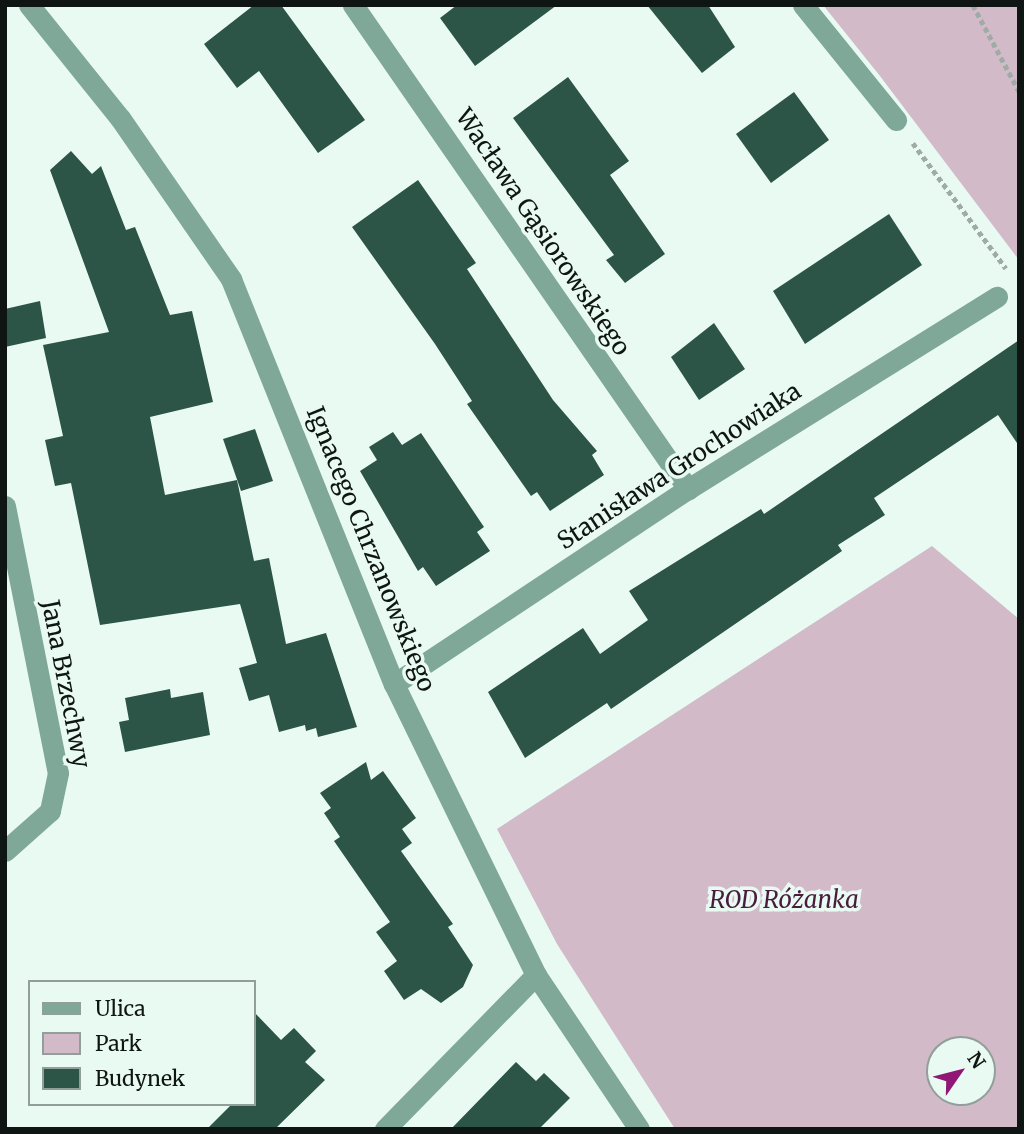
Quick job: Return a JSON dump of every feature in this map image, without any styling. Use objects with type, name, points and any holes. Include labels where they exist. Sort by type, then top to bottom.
[{"type":"street","name":"Ignacego Chrzanowskiego","points":[[29,5],[120,118],[231,279],[394,684],[536,975],[639,1129]]},
{"type":"street","name":"Wacława Gąsiorowskiego","points":[[354,5],[688,489]]},
{"type":"street","points":[[803,5],[896,120]]},
{"type":"street","name":"Stanisława Grochowiaka","points":[[394,684],[688,489],[996,297]]},
{"type":"street","name":"Jana Brzechwy","points":[[5,506],[58,774],[50,811],[5,851]]},
{"type":"street","points":[[385,1129],[536,975]]},
{"type":"path","points":[[973,5],[1019,91]]},
{"type":"path","points":[[896,120],[1011,274]]},
{"type":"green space","points":[[823,5],[1019,5],[1019,260],[880,76]]},
{"type":"green space","name":"ROD Różanka","points":[[932,546],[1019,619],[1019,1129],[675,1129],[557,944],[497,829]]},
{"type":"building","points":[[254,5],[281,5],[365,120],[318,153],[259,71],[237,88],[204,44]]},
{"type":"building","points":[[457,5],[557,5],[475,66],[440,18]]},
{"type":"building","points":[[647,5],[708,5],[735,47],[702,73]]},
{"type":"building","points":[[568,77],[629,161],[610,175],[665,254],[625,283],[606,260],[614,255],[513,118]]},
{"type":"building","points":[[794,92],[829,140],[771,183],[736,134]]},
{"type":"building","points":[[71,151],[92,174],[101,166],[126,230],[135,227],[170,315],[192,311],[213,402],[150,417],[165,495],[237,480],[254,561],[269,558],[286,644],[326,633],[357,727],[318,737],[316,728],[306,731],[305,725],[279,732],[269,695],[249,701],[239,668],[257,663],[240,604],[100,625],[71,483],[55,486],[45,440],[63,436],[43,345],[109,332],[50,170]]},
{"type":"building","points":[[418,180],[476,263],[467,269],[553,400],[597,451],[592,455],[604,475],[550,511],[537,492],[531,496],[467,404],[472,401],[435,344],[352,227]]},
{"type":"building","points":[[889,214],[922,265],[805,344],[773,291]]},
{"type":"building","points":[[40,301],[46,338],[5,347],[5,309]]},
{"type":"building","points":[[714,323],[745,369],[699,400],[671,357]]},
{"type":"building","points":[[1019,340],[1019,446],[998,415],[874,498],[885,515],[838,545],[842,551],[611,709],[607,703],[525,758],[488,692],[583,628],[600,654],[648,620],[629,591],[761,509],[764,514]]},
{"type":"building","points":[[255,429],[273,481],[241,491],[223,439]]},
{"type":"building","points":[[393,432],[402,445],[421,433],[484,527],[477,532],[490,551],[436,586],[423,567],[418,571],[360,471],[377,460],[369,447]]},
{"type":"building","points":[[170,689],[171,698],[203,692],[210,735],[125,752],[119,722],[129,720],[125,698]]},
{"type":"building","points":[[366,762],[371,780],[383,771],[416,818],[402,829],[412,843],[401,851],[453,924],[448,927],[473,965],[463,987],[441,1003],[421,989],[404,1000],[384,971],[397,961],[376,932],[390,922],[334,841],[340,837],[324,813],[331,808],[320,793]]},
{"type":"building","points":[[256,1014],[281,1040],[294,1028],[316,1051],[305,1062],[325,1080],[275,1129],[207,1129],[230,1106],[256,1106]]},
{"type":"building","points":[[516,1062],[536,1081],[544,1073],[570,1098],[539,1129],[451,1129]]}]
